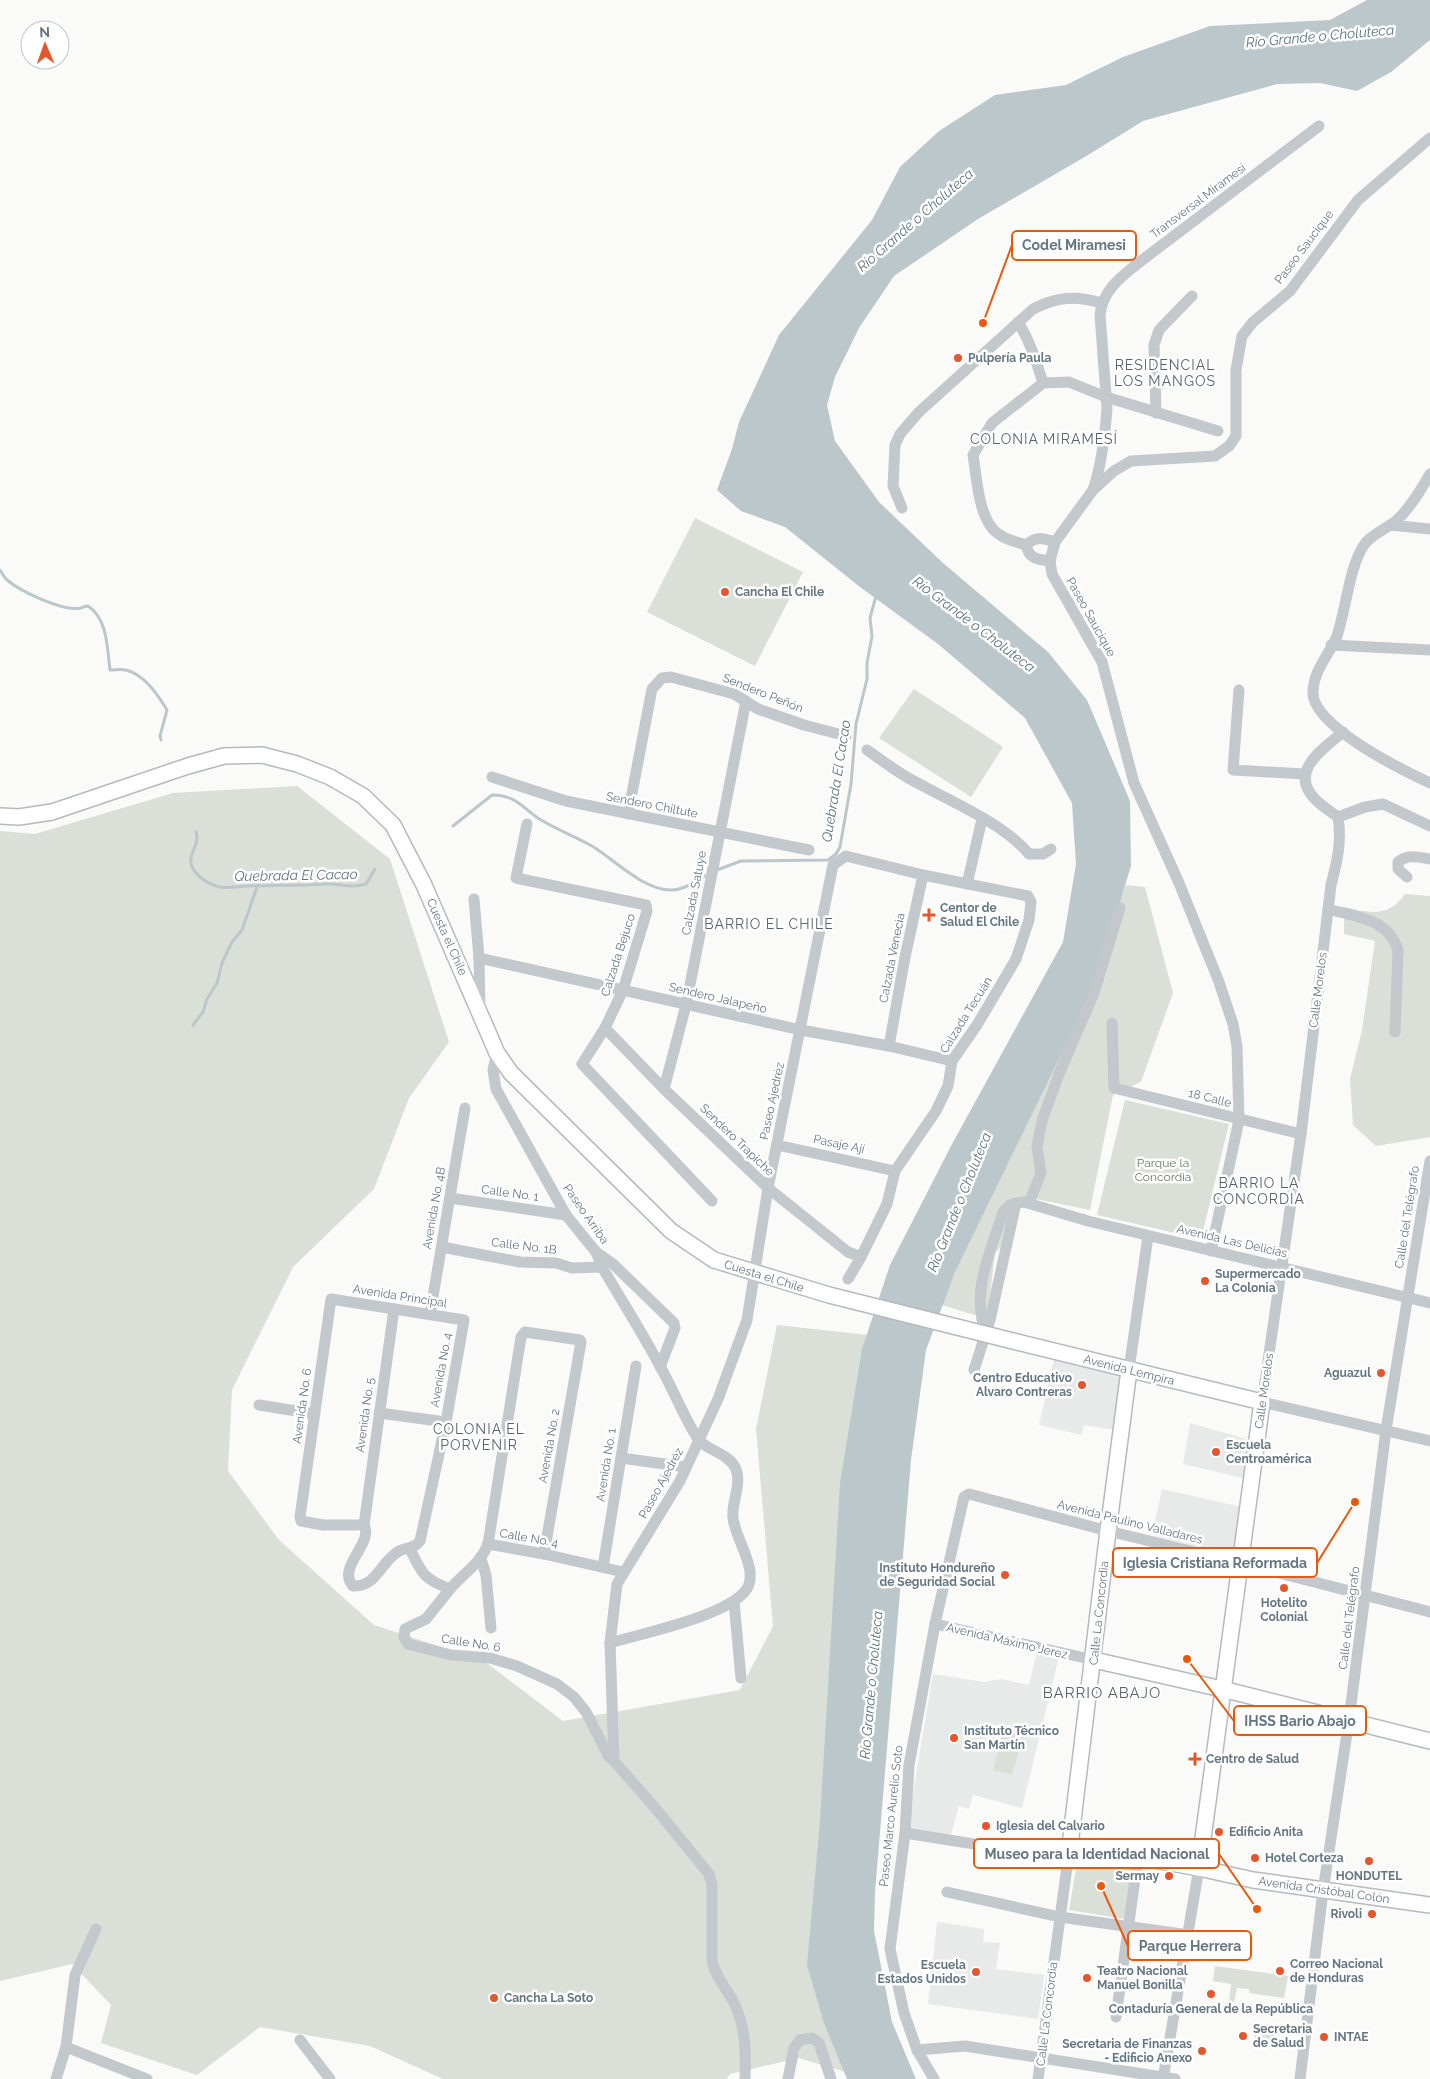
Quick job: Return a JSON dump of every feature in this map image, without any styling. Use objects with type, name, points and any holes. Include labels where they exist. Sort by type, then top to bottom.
[{"type":"main road","name":"Cuesta el Chile","points":[[0,816],[19,817],[52,812],[188,766],[224,756],[262,754],[297,764],[330,777],[363,796],[393,825],[424,885],[497,1053],[511,1073],[671,1231],[714,1260],[829,1295]]},
{"type":"main road","name":"Avenida Lempira","points":[[829,1295],[1262,1402]]},
{"type":"main road","name":"Calle La Concordia","points":[[1069,1852],[1129,1370]]},
{"type":"main road","name":"Calle Morelos","points":[[1199,1868],[1262,1402]]},
{"type":"main road","name":"Avenida Máximo Jerez","points":[[1094,1660],[1222,1689],[1430,1742]]},
{"type":"main road","name":"Avenida Cristóbal Colón","points":[[1069,1852],[1138,1856],[1253,1880],[1430,1905]]},
{"type":"street","name":"Transversal Miramesí","points":[[1101,304],[1114,282],[1319,126]]},
{"type":"street","name":"Paseo Saucique","points":[[1211,1251],[1239,1120],[1237,1046],[1233,1024],[1219,982],[1179,883],[1134,783],[1102,662],[1052,574],[1050,561],[1055,542],[1093,490],[1114,471],[1131,461],[1215,456],[1229,446],[1236,436],[1236,370],[1242,336],[1253,322],[1290,291],[1358,200],[1430,138]]},
{"type":"street","points":[[1156,413],[1154,345],[1159,330],[1192,296]]},
{"type":"street","points":[[902,508],[893,486],[896,445],[900,434],[919,412],[1033,310],[1050,301],[1078,298],[1101,304],[1100,315],[1107,408],[1102,456],[1093,490]]},
{"type":"street","points":[[1018,322],[1034,352],[1042,383]]},
{"type":"street","points":[[1026,545],[999,535],[988,523],[982,509],[973,455],[992,423],[1042,383],[1069,382],[1106,397],[1218,431]]},
{"type":"street","points":[[1430,474],[1419,493],[1397,520],[1364,544],[1359,554],[1336,637],[1321,663],[1312,690],[1318,710],[1327,721],[1369,751],[1430,783]]},
{"type":"street","points":[[1390,525],[1430,529]]},
{"type":"street","points":[[1026,545],[1034,538],[1055,542]]},
{"type":"street","points":[[1026,545],[1027,553],[1035,559],[1050,561]]},
{"type":"street","points":[[1331,645],[1430,650]]},
{"type":"street","name":"Sendero Peñón","points":[[628,814],[652,689],[662,678],[671,677],[734,694],[758,709],[846,736]]},
{"type":"street","points":[[1239,690],[1233,770],[1305,774]]},
{"type":"street","name":"Calzada Satuye","points":[[664,1089],[686,1005],[746,701]]},
{"type":"street","points":[[1344,732],[1321,750],[1307,766],[1305,774],[1307,788],[1315,800],[1338,817],[1365,807],[1383,804],[1430,826]]},
{"type":"street","points":[[867,750],[905,776],[1014,839],[1029,854],[1042,854],[1050,849]]},
{"type":"street","name":"Sendero Chiltute","points":[[492,777],[566,801],[809,850]]},
{"type":"street","name":"Calle Morelos","points":[[1262,1402],[1300,1134],[1331,886],[1340,850],[1338,817]]},
{"type":"street","points":[[923,875],[967,884],[982,819]]},
{"type":"street","name":"Calzada Bejuco","points":[[527,824],[516,878],[646,905],[647,911],[623,990],[605,1028],[582,1064],[712,1201]]},
{"type":"street","name":"Paseo Ajedréz","points":[[614,1761],[610,1643],[617,1584],[680,1481],[718,1399],[747,1320],[753,1272],[768,1188],[833,865],[846,856],[923,875]]},
{"type":"street","points":[[1407,877],[1398,869],[1398,862],[1403,858],[1413,856],[1430,859]]},
{"type":"street","name":"Calzada Venecia","points":[[888,1046],[923,875]]},
{"type":"street","name":"Calzada Tecuán","points":[[848,1279],[888,1204],[895,1170],[936,1111],[948,1086],[952,1061],[1016,959],[1029,920],[1031,902],[1028,896],[967,884]]},
{"type":"street","points":[[474,899],[480,958],[480,1015]]},
{"type":"street","points":[[1029,1203],[1041,1173],[1037,1147],[1042,1121],[1058,1074],[1094,993],[1120,908]]},
{"type":"street","points":[[1328,909],[1365,919],[1384,927],[1394,937],[1398,950],[1395,1032]]},
{"type":"street","name":"Sendero Jalapeño","points":[[480,958],[686,1005],[952,1061]]},
{"type":"street","name":"18 Calle","points":[[1112,1024],[1114,1088],[1300,1134]]},
{"type":"street","name":"Sendero Trapiche","points":[[605,1028],[664,1089],[768,1188],[848,1252],[861,1257]]},
{"type":"street","name":"Paseo Arriba","points":[[497,1053],[493,1070],[496,1089],[566,1215],[596,1252],[602,1267],[660,1367],[699,1440]]},
{"type":"street","name":"Avenida No. 4B","points":[[430,1314],[465,1108]]},
{"type":"street","name":"Pasaje Ají","points":[[777,1144],[895,1170]]},
{"type":"street","name":"Calle del Telégrafo","points":[[1300,2079],[1323,1891],[1349,1720],[1386,1430],[1430,1161]]},
{"type":"street","name":"Calle No. 1","points":[[450,1198],[566,1215]]},
{"type":"street","points":[[986,1333],[980,1310],[980,1284],[1003,1212],[1010,1205],[1016,1203]]},
{"type":"street","points":[[974,1370],[986,1333],[1016,1203]]},
{"type":"street","name":"Avenida Las Delicias","points":[[1016,1203],[1029,1203],[1088,1221],[1148,1236],[1430,1302]]},
{"type":"street","name":"Calle La Concordia","points":[[1129,1370],[1148,1236]]},
{"type":"street","name":"Calle No. 1B","points":[[442,1247],[520,1262],[556,1263],[572,1268],[602,1267]]},
{"type":"street","points":[[596,1252],[612,1264],[674,1323],[675,1328],[660,1367]]},
{"type":"street","name":"Avenida Principal","points":[[331,1299],[464,1320]]},
{"type":"street","name":"Avenida No. 6","points":[[331,1299],[300,1517],[301,1521],[323,1525],[364,1525]]},
{"type":"street","name":"Avenida No. 5","points":[[364,1525],[394,1309]]},
{"type":"street","name":"Avenida No. 4","points":[[410,1548],[420,1541],[446,1422],[464,1320]]},
{"type":"street","name":"Avenida No. 2","points":[[488,1544],[521,1337],[525,1332],[580,1340],[544,1554]]},
{"type":"street","name":"Avenida No. 1","points":[[603,1567],[636,1366]]},
{"type":"street","name":"Avenida Lempira","points":[[1262,1402],[1430,1441]]},
{"type":"street","points":[[259,1405],[315,1414]]},
{"type":"street","points":[[380,1413],[446,1422]]},
{"type":"street","points":[[610,1643],[716,1612],[734,1602],[747,1589],[750,1578],[749,1563],[738,1537],[733,1517],[737,1485],[736,1469],[724,1456],[699,1440]]},
{"type":"street","points":[[621,1458],[686,1467]]},
{"type":"street","name":"Avenida Paulino Valladares","points":[[969,1494],[1430,1612]]},
{"type":"street","name":"Paseo Marco Aurelio Soto","points":[[934,2079],[917,2050],[904,2013],[890,1949],[904,1833],[909,1765],[935,1624],[964,1498],[969,1494]]},
{"type":"street","points":[[364,1525],[367,1530],[366,1536],[351,1566],[349,1582],[353,1586],[367,1584],[388,1560],[400,1550],[410,1548],[430,1582],[450,1589]]},
{"type":"street","name":"Calle No. 4","points":[[404,1637],[405,1629],[426,1619],[450,1589],[481,1559],[488,1544],[544,1554],[623,1572]]},
{"type":"street","points":[[481,1559],[486,1575],[491,1628]]},
{"type":"street","points":[[734,1602],[741,1678]]},
{"type":"street","name":"Avenida Máximo Jerez","points":[[935,1624],[1094,1660]]},
{"type":"street","name":"Calle No. 6","points":[[404,1637],[408,1644],[451,1655],[490,1658],[517,1666],[558,1684],[574,1697],[586,1712],[608,1757],[614,1761]]},
{"type":"street","points":[[614,1761],[709,1874],[712,1885],[712,1960],[714,1968],[741,2021],[746,2045],[745,2079]]},
{"type":"street","name":"Avenida Cristóbal Colón","points":[[904,1833],[1069,1852]]},
{"type":"street","name":"Calle La Concordia","points":[[1038,2079],[1069,1852]]},
{"type":"street","points":[[1116,2017],[1138,1856]]},
{"type":"street","name":"Calle Morelos","points":[[1163,2078],[1199,1868]]},
{"type":"street","points":[[947,1892],[1060,1916],[1189,1935]]},
{"type":"street","points":[[56,2079],[66,2047],[75,1975],[96,1929]]},
{"type":"street","points":[[788,2079],[794,2048],[800,2040],[812,2038],[819,2043],[832,2079]]},
{"type":"street","points":[[300,2040],[330,2079]]},
{"type":"street","points":[[917,2050],[965,2046],[1175,2079]]},
{"type":"street","points":[[66,2047],[146,2079]]},
{"type":"shaded area","name":"Centro Educativo Alvaro Contreras","points":[[1054,1359],[1121,1374],[1114,1430],[1084,1425],[1081,1435],[1039,1425]]},
{"type":"shaded area","name":"Escuela Centroamérica","points":[[1190,1423],[1250,1440],[1243,1478],[1183,1464]]},
{"type":"shaded area","points":[[1162,1489],[1242,1507],[1234,1556],[1152,1535]]},
{"type":"shaded area","points":[[1037,1651],[1059,1657],[1022,1808],[973,1795],[969,1809],[959,1806],[951,1835],[907,1829],[933,1674],[984,1682],[1001,1679],[1029,1685]]},
{"type":"shaded area","name":"Escuela Estados Unidos","points":[[937,1922],[984,1929],[983,1942],[1000,1943],[996,1969],[1044,1975],[1038,2019],[928,2004]]},
{"type":"green space","name":"Cancha El Chile","points":[[695,518],[803,572],[755,666],[647,612]]},
{"type":"green space","points":[[914,689],[1003,747],[971,797],[879,738]]},
{"type":"green space","points":[[297,786],[390,859],[449,1042],[409,1098],[374,1189],[293,1267],[232,1390],[228,1471],[279,1540],[374,1625],[484,1661],[563,1721],[740,1690],[773,1626],[756,1429],[777,1325],[886,1337],[869,2079],[799,2058],[730,2074],[727,2079],[443,2079],[370,2046],[260,2027],[197,2075],[101,2043],[111,2005],[72,1964],[0,1981],[0,831],[35,834],[173,793]]},
{"type":"green space","points":[[1126,885],[1145,887],[1173,993],[1141,1082],[1113,1095],[1090,1210],[1031,1198],[1018,1211],[1009,1239],[995,1253],[987,1319],[926,1300],[1053,1050]]},
{"type":"green space","points":[[1405,894],[1430,896],[1430,1137],[1376,1146],[1353,1125],[1350,1079],[1362,1030],[1375,941],[1344,934],[1344,907],[1378,912],[1392,907]]},
{"type":"green space","name":"Parque la Concordia","points":[[1125,1100],[1229,1124],[1201,1239],[1097,1215]]},
{"type":"green space","points":[[1003,1731],[1023,1737],[1012,1775],[993,1770]]},
{"type":"green space","points":[[1079,1852],[1133,1861],[1124,1919],[1069,1910]]},
{"type":"green space","points":[[1215,1966],[1288,1976],[1284,1998],[1249,1993],[1249,1989],[1237,1988],[1234,2002],[1229,2002],[1231,1984],[1213,1981]]},
{"type":"green space","points":[[1256,2024],[1277,2025],[1275,2049],[1254,2047]]},
{"type":"water","name":"Río Grande o Choluteca","points":[[1367,0],[1430,0],[1430,40],[1391,72],[1357,91],[1320,83],[1277,84],[1143,121],[978,219],[894,276],[859,328],[835,377],[827,405],[835,441],[879,502],[943,563],[1048,652],[1087,700],[1130,801],[1131,866],[1094,987],[955,1272],[926,1350],[911,1460],[875,1892],[874,1931],[892,2022],[916,2079],[847,2079],[824,2023],[807,1965],[820,1821],[840,1483],[862,1349],[890,1265],[951,1146],[1063,942],[1076,864],[1072,803],[1025,718],[938,644],[860,587],[785,527],[741,511],[717,490],[732,449],[739,422],[779,335],[872,220],[900,167],[939,131],[995,95],[1066,85],[1123,57],[1210,26],[1330,20]]},
{"type":"waterway","name":"Quebrada El Cacao","points":[[0,570],[13,585],[42,600],[64,607],[81,608],[88,606],[95,612],[103,626],[110,670],[126,670],[139,676],[155,692],[167,710],[160,736],[161,740]]},
{"type":"waterway","name":"Quebrada El Cacao","points":[[717,870],[741,861],[828,860],[836,854],[840,847],[851,784],[856,724],[867,679],[867,663],[872,636],[870,618],[876,596]]},
{"type":"waterway","name":"Quebrada El Cacao","points":[[453,826],[492,795],[508,797],[541,820],[592,846],[650,885],[661,889],[676,890],[686,887],[709,874]]},
{"type":"waterway","name":"Quebrada El Cacao","points":[[196,832],[197,838],[191,858],[193,868],[205,881],[220,887],[360,885],[366,884],[375,869]]},
{"type":"waterway","points":[[193,1025],[203,1012],[207,999],[217,983],[222,963],[232,942],[242,930],[257,887]]},
{"type":"place","name":"Codel Miramesi","points":[[983,323]]},
{"type":"place","name":"Pulpería Paula","points":[[958,358]]},
{"type":"place","name":"Cancha El Chile","points":[[725,592]]},
{"type":"place","name":"Centor de Salud El Chile","points":[[929,915]]},
{"type":"place","name":"Supermercado La Colonia","points":[[1205,1281]]},
{"type":"place","name":"Aguazul","points":[[1381,1373]]},
{"type":"place","name":"Centro Educativo Alvaro Contreras","points":[[1082,1385]]},
{"type":"place","name":"Escuela Centroamérica","points":[[1216,1452]]},
{"type":"place","name":"Iglesia Cristiana Reformada","points":[[1355,1502]]},
{"type":"place","name":"Instituto Hondureño de Seguridad Social","points":[[1005,1575]]},
{"type":"place","name":"Hotelito Colonial","points":[[1284,1588]]},
{"type":"place","name":"IHSS Bario Abajo","points":[[1187,1659]]},
{"type":"place","name":"Instituto Técnico San Martín","points":[[954,1738]]},
{"type":"place","name":"Centro de Salud","points":[[1195,1759]]},
{"type":"place","name":"Iglesia del Calvario","points":[[986,1826]]},
{"type":"place","name":"Edificio Anita","points":[[1219,1832]]},
{"type":"place","name":"Hotel Corteza","points":[[1255,1858]]},
{"type":"place","name":"HONDUTEL","points":[[1369,1861]]},
{"type":"place","name":"Sermay","points":[[1169,1876]]},
{"type":"place","name":"Parque Herrera","points":[[1101,1886]]},
{"type":"place","name":"Museo para la Identidad Nacional","points":[[1257,1909]]},
{"type":"place","name":"Rivoli","points":[[1372,1914]]},
{"type":"place","name":"Correo Nacional de Honduras","points":[[1280,1971]]},
{"type":"place","name":"Escuela Estados Unidos","points":[[976,1972]]},
{"type":"place","name":"Teatro Nacional Manuel Bonilla","points":[[1087,1978]]},
{"type":"place","name":"Contaduría General de la República","points":[[1211,1994]]},
{"type":"place","name":"Cancha La Soto","points":[[494,1998]]},
{"type":"place","name":"Secretaria de Salud","points":[[1243,2036]]},
{"type":"place","name":"INTAE","points":[[1324,2037]]},
{"type":"place","name":"Secretaria de Finanzas - Edificio Anexo","points":[[1202,2051]]},
{"type":"district","name":"RESIDENCIAL LOS MANGOS","points":[[1165,374]]},
{"type":"district","name":"COLONIA MIRAMESÍ","points":[[1044,439]]},
{"type":"district","name":"BARRIO EL CHILE","points":[[769,924]]},
{"type":"district","name":"BARRIO LA CONCORDIA","points":[[1259,1192]]},
{"type":"district","name":"COLONIA EL PORVENIR","points":[[479,1438]]},
{"type":"district","name":"BARRIO ABAJO","points":[[1102,1693]]}]
